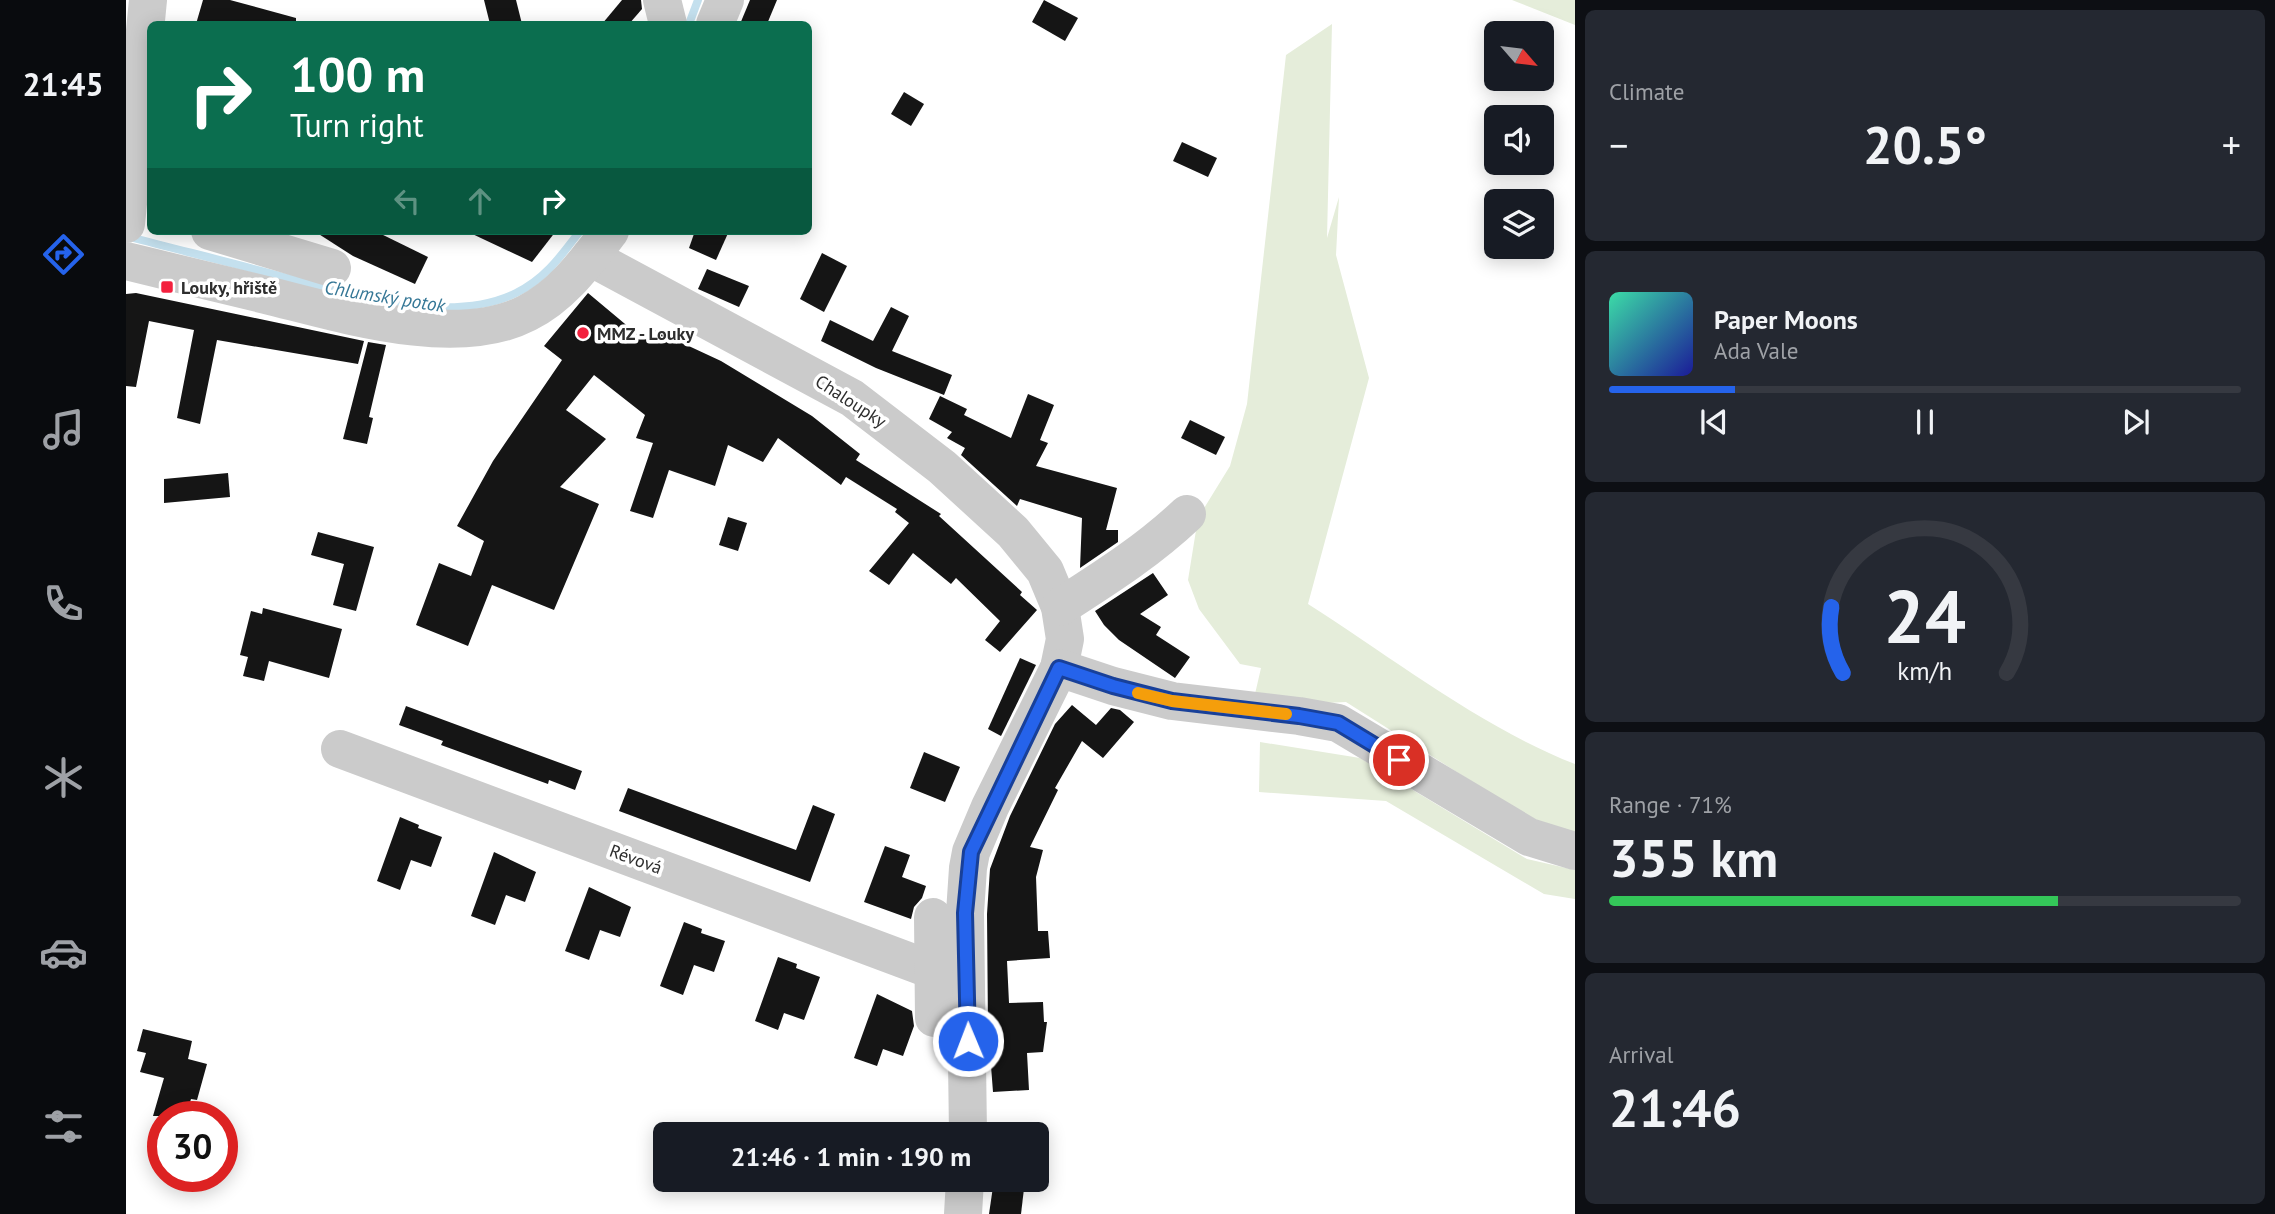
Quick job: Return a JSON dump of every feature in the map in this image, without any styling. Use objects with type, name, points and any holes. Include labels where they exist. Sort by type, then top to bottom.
[{"type":"street","points":[[131,214],[148,0]]},
{"type":"street","points":[[662,0],[667,21]]},
{"type":"street","points":[[716,21],[725,0]]},
{"type":"street","points":[[223,235],[332,268]]},
{"type":"street","points":[[126,261],[325,309],[412,325],[473,328],[507,322],[544,304],[573,279],[600,244]]},
{"type":"street","name":"Chaloupky","points":[[600,244],[878,416],[942,467],[1013,532],[1045,571],[1060,607],[1065,639],[1059,668],[990,807],[969,860],[965,913],[968,1122]]},
{"type":"street","points":[[1060,607],[1123,567],[1187,514]]},
{"type":"street","points":[[1059,668],[1113,686],[1172,701],[1338,723],[1529,837],[1575,851]]},
{"type":"street","name":"Révová","points":[[340,749],[932,970]]},
{"type":"street","points":[[933,917],[934,1018]]},
{"type":"street","points":[[963,1214],[964,1192]]},
{"type":"green space","points":[[1512,0],[1575,0],[1575,25]]},
{"type":"green space","points":[[1332,24],[1327,238],[1339,197],[1336,255],[1369,378],[1308,604],[1472,712],[1575,764],[1575,834],[1536,822],[1346,702],[1305,704],[1255,694],[1261,668],[1240,664],[1199,609],[1188,580],[1198,518],[1230,466],[1247,404],[1286,55]]},
{"type":"green space","points":[[1260,742],[1360,758],[1527,859],[1575,870],[1575,899],[1544,894],[1386,801],[1259,792]]},
{"type":"building","points":[[203,0],[230,0],[296,18],[296,21],[197,21]]},
{"type":"building","points":[[484,0],[516,0],[521,21],[489,21]]},
{"type":"building","points":[[622,0],[641,0],[642,9],[632,21],[604,21]]},
{"type":"building","points":[[750,0],[777,0],[768,21],[741,21]]},
{"type":"building","points":[[1044,0],[1078,18],[1065,41],[1032,22]]},
{"type":"building","points":[[904,92],[924,104],[911,126],[891,114]]},
{"type":"building","points":[[1182,142],[1217,158],[1208,177],[1173,161]]},
{"type":"building","points":[[320,235],[383,235],[428,257],[415,284],[353,256]]},
{"type":"building","points":[[475,235],[553,235],[532,262]]},
{"type":"building","points":[[694,235],[727,235],[716,260],[689,248]]},
{"type":"building","points":[[822,253],[847,266],[824,312],[800,299]]},
{"type":"building","points":[[707,269],[749,286],[739,307],[698,289]]},
{"type":"building","points":[[136,293],[364,341],[358,364],[217,340],[200,424],[177,418],[194,330],[149,321],[136,387],[126,386],[126,294]]},
{"type":"building","points":[[588,293],[643,339],[650,328],[721,361],[812,416],[860,454],[856,460],[941,514],[939,516],[1022,592],[1020,595],[1037,610],[1000,652],[985,640],[1000,621],[956,578],[951,584],[913,553],[889,585],[869,571],[909,523],[895,512],[897,509],[846,477],[841,485],[778,438],[763,462],[728,445],[715,486],[669,470],[653,518],[630,511],[653,443],[636,438],[645,415],[594,375],[566,410],[606,439],[560,487],[599,504],[554,610],[492,585],[468,646],[416,625],[439,563],[471,576],[484,541],[457,526],[493,461],[562,360],[544,346]]},
{"type":"building","points":[[891,307],[909,316],[892,351],[952,375],[944,395],[876,368],[821,341],[830,320],[873,341]]},
{"type":"building","points":[[368,342],[386,345],[369,417],[373,418],[367,444],[343,439]]},
{"type":"building","points":[[1028,394],[1054,405],[1040,440],[1048,443],[1036,466],[1117,488],[1106,530],[1118,530],[1118,542],[1080,568],[1082,518],[1020,499],[1017,506],[961,455],[965,448],[947,438],[952,432],[929,419],[940,396],[967,409],[964,415],[1011,438]]},
{"type":"building","points":[[1190,420],[1225,437],[1216,455],[1181,438]]},
{"type":"building","points":[[228,473],[230,497],[164,503],[164,479]]},
{"type":"building","points":[[728,517],[747,523],[738,551],[719,545]]},
{"type":"building","points":[[318,532],[374,547],[356,611],[333,605],[344,564],[311,555]]},
{"type":"building","points":[[1153,573],[1168,595],[1140,614],[1161,627],[1156,635],[1190,657],[1175,678],[1119,640],[1095,611]]},
{"type":"building","points":[[263,608],[342,629],[329,678],[269,661],[264,681],[243,676],[248,657],[240,655],[251,611],[262,614]]},
{"type":"building","points":[[1020,658],[1036,665],[1001,736],[988,729]]},
{"type":"building","points":[[1072,705],[1096,725],[1111,708],[1120,710],[1134,722],[1103,758],[1082,741],[1055,788],[1058,790],[1030,847],[1043,850],[1036,877],[1038,931],[1048,931],[1050,958],[1007,961],[1009,1003],[1043,1002],[1044,1022],[1047,1022],[1043,1052],[1027,1053],[1029,1090],[993,1092],[988,1027],[987,914],[990,869],[1010,816],[1055,724]]},
{"type":"building","points":[[406,706],[582,771],[575,790],[549,780],[548,784],[441,745],[443,741],[399,725]]},
{"type":"building","points":[[924,752],[960,767],[945,802],[910,788]]},
{"type":"building","points":[[628,788],[796,850],[813,805],[835,814],[810,882],[619,811]]},
{"type":"building","points":[[400,817],[419,825],[418,828],[442,837],[431,867],[411,860],[400,890],[377,881]]},
{"type":"building","points":[[885,846],[910,855],[902,877],[926,886],[922,898],[914,907],[911,919],[864,902]]},
{"type":"building","points":[[494,852],[536,872],[525,902],[506,895],[495,925],[471,916]]},
{"type":"building","points":[[589,887],[631,907],[620,937],[600,930],[589,960],[565,951]]},
{"type":"building","points":[[684,922],[702,929],[701,933],[725,941],[714,972],[694,965],[683,995],[660,986]]},
{"type":"building","points":[[778,957],[797,964],[796,968],[820,977],[804,1020],[784,1013],[778,1030],[755,1021]]},
{"type":"building","points":[[877,994],[912,1011],[914,1026],[903,1056],[883,1049],[877,1066],[854,1058]]},
{"type":"building","points":[[143,1029],[192,1041],[188,1059],[207,1064],[197,1100],[157,1101],[164,1078],[140,1072],[146,1053],[137,1051]]},
{"type":"building","points":[[992,1192],[1024,1192],[1021,1214],[989,1214]]},
{"type":"waterway","name":"Chlumský potok","points":[[690,21],[698,0]]},
{"type":"waterway","name":"Chlumský potok","points":[[130,237],[386,302],[455,307],[487,303],[516,293],[536,281],[552,266],[577,235]]},
{"type":"slow traffic","points":[[1138,693],[1172,701],[1286,714]]},
{"type":"place","name":"Louky, hřiště","points":[[167,287]]},
{"type":"place","name":"MMZ - Louky","points":[[583,333]]},
{"type":"route","points":[[968,1041],[965,913],[971,852],[990,807],[1059,668],[1113,686],[1172,701],[1338,723],[1399,760]]}]
